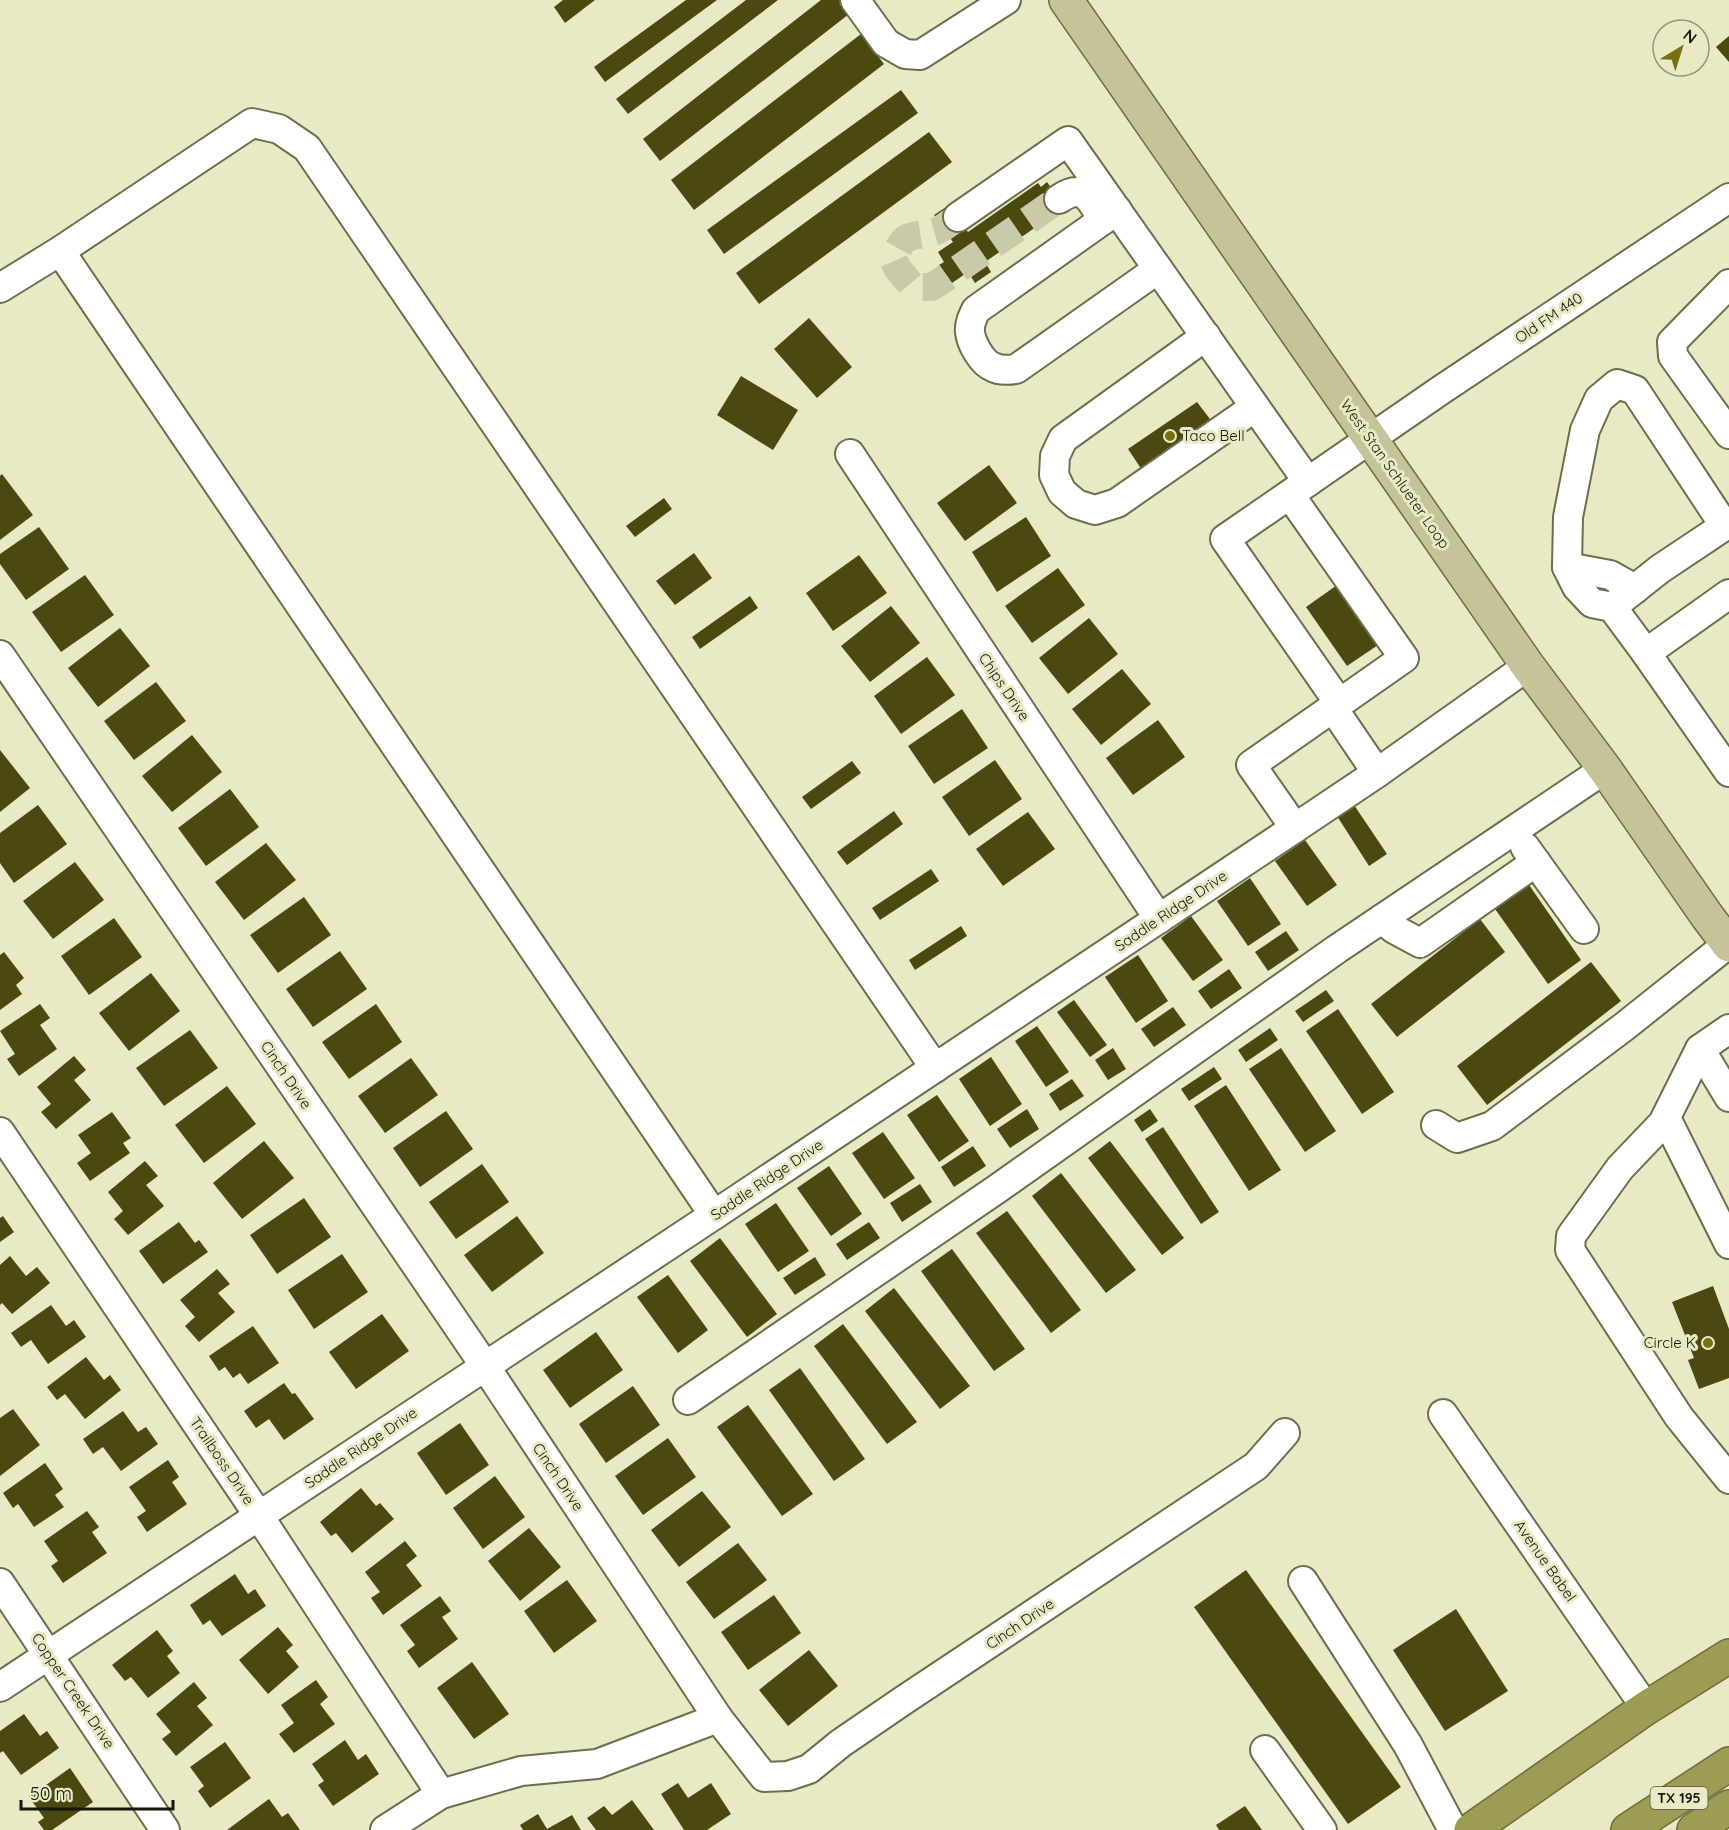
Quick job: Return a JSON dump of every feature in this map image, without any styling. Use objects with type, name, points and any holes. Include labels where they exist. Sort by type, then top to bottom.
[{"type":"highway","points":[[1471,1830],[1646,1708],[1729,1656]]},
{"type":"highway","name":"TX 195","points":[[1628,1830],[1729,1764]]},
{"type":"highway","name":"TX 195","points":[[1694,1830],[1729,1807]]},
{"type":"main road","name":"West Stan Schlueter Loop","points":[[1066,0],[1528,666],[1718,916],[1729,944]]},
{"type":"street","points":[[855,0],[886,43],[905,54],[920,55],[1006,0]]},
{"type":"street","points":[[0,288],[60,251],[252,123],[279,129],[307,148],[935,1068]]},
{"type":"street","points":[[958,217],[1068,141],[1110,215]]},
{"type":"street","points":[[1059,198],[1075,190],[1082,192],[1110,215],[1158,269],[1256,407],[1299,488],[1404,658],[1251,765],[1295,828]]},
{"type":"street","name":"Old FM 440","points":[[1336,706],[1225,539],[1441,390],[1729,199]]},
{"type":"street","points":[[1110,215],[976,309],[970,324],[970,333],[977,350],[991,367],[1003,370],[1016,369],[1158,269]]},
{"type":"street","points":[[60,251],[714,1215]]},
{"type":"street","points":[[1729,284],[1672,342],[1672,356],[1729,434]]},
{"type":"street","points":[[1206,336],[1063,439],[1055,456],[1054,475],[1062,492],[1076,504],[1095,510],[1117,502],[1256,407]]},
{"type":"street","points":[[1612,607],[1660,569],[1726,524],[1635,390],[1617,384],[1599,399],[1585,430],[1568,517],[1568,567],[1577,587],[1592,603],[1612,607],[1726,760]]},
{"type":"street","name":"Chips Drive","points":[[850,454],[1159,919]]},
{"type":"street","points":[[1568,567],[1610,574],[1635,589]]},
{"type":"street","points":[[1646,653],[1729,594]]},
{"type":"street","name":"Cinch Drive","points":[[0,655],[484,1366],[718,1718],[764,1777],[788,1776],[809,1769],[841,1743],[1256,1466],[1285,1433]]},
{"type":"street","name":"Saddle Ridge Drive","points":[[0,1687],[1159,919],[1377,773],[1528,666]]},
{"type":"street","points":[[1336,706],[1377,773]]},
{"type":"street","points":[[688,1400],[997,1189],[1382,919],[1605,769]]},
{"type":"street","points":[[1513,831],[1584,929]]},
{"type":"street","points":[[1382,919],[1394,929],[1420,943],[1536,862]]},
{"type":"street","points":[[1436,1125],[1457,1138],[1492,1126],[1729,944]]},
{"type":"street","points":[[1729,1029],[1700,1049],[1666,1118],[1620,1168],[1571,1236],[1570,1250],[1679,1417],[1729,1479]]},
{"type":"street","points":[[1700,1049],[1729,1097]]},
{"type":"street","points":[[1666,1118],[1729,1245]]},
{"type":"street","name":"Trailboss Drive","points":[[0,1131],[259,1516],[441,1794]]},
{"type":"street","name":"Avenue Babel","points":[[1443,1414],[1646,1708]]},
{"type":"street","points":[[1303,1581],[1408,1745],[1453,1830]]},
{"type":"street","name":"Copper Creek Drive","points":[[0,1583],[165,1830]]},
{"type":"street","points":[[385,1830],[441,1794],[521,1771],[597,1764],[718,1718]]},
{"type":"street","points":[[1265,1750],[1322,1830]]},
{"type":"building","points":[[563,0],[595,0],[565,23],[554,7]]},
{"type":"building","points":[[686,0],[717,0],[605,82],[594,67]]},
{"type":"building","points":[[746,0],[778,0],[628,114],[616,99]]},
{"type":"building","points":[[821,0],[839,0],[849,14],[660,161],[643,139]]},
{"type":"building","points":[[861,34],[884,64],[694,210],[671,180]]},
{"type":"building","points":[[1729,36],[1729,62],[1716,47]]},
{"type":"building","points":[[901,90],[918,113],[724,254],[707,230]]},
{"type":"building","points":[[929,132],[952,162],[759,304],[736,273]]},
{"type":"building","points":[[1047,182],[1065,207],[985,262],[991,272],[975,283],[968,272],[952,283],[939,265],[944,262],[938,252],[953,242],[934,215],[949,205],[968,232],[1038,183],[1041,187]]},
{"type":"building","points":[[809,318],[852,367],[817,398],[774,349]]},
{"type":"building","points":[[741,376],[798,410],[773,450],[717,415]]},
{"type":"building","name":"Taco Bell","points":[[1197,402],[1213,423],[1142,470],[1128,449]]},
{"type":"building","points":[[989,465],[1017,503],[965,541],[937,503]]},
{"type":"building","points":[[2,474],[33,515],[0,540],[0,476]]},
{"type":"building","points":[[664,498],[672,509],[635,537],[626,526]]},
{"type":"building","points":[[1026,517],[1051,556],[997,592],[972,552]]},
{"type":"building","points":[[39,527],[69,569],[26,600],[0,564],[0,554]]},
{"type":"building","points":[[694,553],[712,578],[675,605],[656,581]]},
{"type":"building","points":[[859,555],[887,593],[833,631],[806,593]]},
{"type":"building","points":[[1058,568],[1085,605],[1032,643],[1005,606]]},
{"type":"building","points":[[85,575],[114,615],[61,652],[32,612]]},
{"type":"building","points":[[1340,583],[1381,643],[1347,666],[1306,607]]},
{"type":"building","points":[[750,596],[758,608],[700,649],[692,637]]},
{"type":"building","points":[[891,606],[920,643],[870,682],[841,646]]},
{"type":"building","points":[[1089,618],[1118,654],[1068,694],[1039,658]]},
{"type":"building","points":[[120,628],[150,666],[98,707],[68,668]]},
{"type":"building","points":[[927,657],[955,695],[901,734],[874,696]]},
{"type":"building","points":[[1122,669],[1151,704],[1101,745],[1072,709]]},
{"type":"building","points":[[156,682],[186,721],[134,760],[104,721]]},
{"type":"building","points":[[962,709],[988,748],[934,784],[908,746]]},
{"type":"building","points":[[1158,720],[1185,757],[1133,795],[1106,758]]},
{"type":"building","points":[[192,735],[222,772],[172,812],[142,776]]},
{"type":"building","points":[[0,750],[30,788],[0,812]]},
{"type":"building","points":[[995,760],[1022,799],[969,836],[942,797]]},
{"type":"building","points":[[852,761],[861,773],[811,809],[802,797]]},
{"type":"building","points":[[230,789],[259,827],[206,866],[178,828]]},
{"type":"building","points":[[38,805],[67,844],[14,883],[0,863],[0,833]]},
{"type":"building","points":[[1354,805],[1387,854],[1369,866],[1337,816]]},
{"type":"building","points":[[894,811],[903,824],[847,865],[837,852]]},
{"type":"building","points":[[1028,812],[1055,849],[1003,886],[976,849]]},
{"type":"building","points":[[1305,840],[1337,885],[1307,906],[1275,861]]},
{"type":"building","points":[[266,843],[296,880],[244,920],[215,882]]},
{"type":"building","points":[[75,862],[104,900],[53,939],[23,901]]},
{"type":"building","points":[[931,869],[939,881],[880,920],[872,908]]},
{"type":"building","points":[[1250,878],[1281,924],[1248,946],[1217,901]]},
{"type":"building","points":[[1527,882],[1581,960],[1548,984],[1493,906]]},
{"type":"building","points":[[304,897],[331,935],[278,973],[250,935]]},
{"type":"building","points":[[1191,916],[1223,960],[1193,981],[1161,938]]},
{"type":"building","points":[[114,918],[142,957],[89,995],[61,956]]},
{"type":"building","points":[[1480,919],[1505,952],[1397,1037],[1371,1004]]},
{"type":"building","points":[[961,926],[967,936],[915,970],[909,960]]},
{"type":"building","points":[[1286,931],[1299,950],[1268,971],[1255,952]]},
{"type":"building","points":[[340,951],[367,989],[313,1027],[286,989]]},
{"type":"building","points":[[4,952],[24,978],[16,985],[22,994],[0,1010],[0,955]]},
{"type":"building","points":[[1138,955],[1168,1001],[1136,1023],[1105,977]]},
{"type":"building","points":[[1591,962],[1621,1001],[1487,1105],[1457,1066]]},
{"type":"building","points":[[1229,969],[1242,988],[1211,1009],[1198,991]]},
{"type":"building","points":[[151,973],[180,1011],[129,1051],[99,1013]]},
{"type":"building","points":[[1326,990],[1334,1001],[1303,1022],[1295,1011]]},
{"type":"building","points":[[1074,1000],[1107,1045],[1090,1057],[1057,1012]]},
{"type":"building","points":[[40,1004],[50,1018],[40,1025],[57,1049],[19,1076],[7,1059],[15,1054],[0,1031]]},
{"type":"building","points":[[376,1004],[402,1042],[349,1079],[322,1042]]},
{"type":"building","points":[[1173,1007],[1186,1025],[1154,1047],[1141,1029]]},
{"type":"building","points":[[1338,1009],[1394,1092],[1362,1114],[1306,1031]]},
{"type":"building","points":[[1037,1026],[1069,1072],[1046,1087],[1015,1041]]},
{"type":"building","points":[[1270,1028],[1278,1040],[1246,1062],[1238,1050]]},
{"type":"building","points":[[190,1030],[218,1068],[164,1106],[136,1068]]},
{"type":"building","points":[[1113,1048],[1126,1069],[1108,1080],[1095,1060]]},
{"type":"building","points":[[1281,1048],[1336,1131],[1305,1152],[1249,1069]]},
{"type":"building","points":[[74,1056],[86,1070],[74,1080],[91,1100],[56,1129],[41,1112],[51,1104],[37,1087]]},
{"type":"building","points":[[991,1057],[1022,1104],[990,1126],[959,1079]]},
{"type":"building","points":[[411,1058],[438,1095],[385,1133],[358,1096]]},
{"type":"building","points":[[1214,1067],[1222,1079],[1189,1101],[1181,1089]]},
{"type":"building","points":[[1072,1079],[1084,1096],[1060,1111],[1049,1094]]},
{"type":"building","points":[[1226,1085],[1281,1170],[1249,1191],[1194,1106]]},
{"type":"building","points":[[227,1086],[256,1124],[204,1163],[175,1125]]},
{"type":"building","points":[[937,1095],[969,1141],[939,1162],[907,1115]]},
{"type":"building","points":[[1027,1109],[1039,1129],[1010,1148],[997,1129]]},
{"type":"building","points":[[1150,1109],[1158,1121],[1142,1132],[1134,1120]]},
{"type":"building","points":[[446,1111],[473,1149],[420,1187],[393,1148]]},
{"type":"building","points":[[112,1112],[131,1138],[123,1143],[130,1153],[90,1181],[77,1163],[91,1153],[78,1135]]},
{"type":"building","points":[[1163,1127],[1219,1212],[1201,1224],[1145,1139]]},
{"type":"building","points":[[883,1132],[915,1178],[884,1199],[852,1153]]},
{"type":"building","points":[[264,1141],[294,1178],[242,1219],[213,1183]]},
{"type":"building","points":[[1110,1141],[1184,1238],[1162,1255],[1088,1158]]},
{"type":"building","points":[[973,1146],[986,1166],[954,1187],[941,1167]]},
{"type":"building","points":[[145,1161],[158,1176],[146,1185],[164,1206],[128,1235],[114,1219],[123,1211],[108,1192]]},
{"type":"building","points":[[482,1164],[509,1202],[456,1239],[429,1202]]},
{"type":"building","points":[[829,1166],[862,1214],[831,1236],[797,1188]]},
{"type":"building","points":[[1061,1173],[1136,1270],[1106,1293],[1032,1196]]},
{"type":"building","points":[[920,1184],[932,1202],[902,1222],[890,1203]]},
{"type":"building","points":[[304,1198],[331,1237],[277,1274],[250,1235]]},
{"type":"building","points":[[776,1203],[809,1251],[778,1272],[745,1224]]},
{"type":"building","points":[[1007,1211],[1081,1310],[1051,1333],[976,1233]]},
{"type":"building","points":[[3,1216],[14,1232],[0,1242],[0,1218]]},
{"type":"building","points":[[517,1216],[544,1253],[492,1292],[464,1255]]},
{"type":"building","points":[[179,1222],[195,1243],[199,1240],[208,1252],[163,1284],[139,1251]]},
{"type":"building","points":[[869,1222],[880,1238],[847,1260],[836,1244]]},
{"type":"building","points":[[720,1238],[777,1314],[747,1337],[690,1261]]},
{"type":"building","points":[[952,1249],[1025,1349],[994,1371],[921,1271]]},
{"type":"building","points":[[342,1254],[368,1292],[314,1329],[288,1290]]},
{"type":"building","points":[[10,1256],[26,1276],[37,1267],[50,1283],[12,1314],[2,1303],[0,1305],[0,1265]]},
{"type":"building","points":[[815,1257],[826,1275],[795,1295],[783,1278]]},
{"type":"building","points":[[217,1269],[230,1284],[218,1293],[235,1312],[199,1342],[185,1326],[195,1317],[180,1300]]},
{"type":"building","points":[[668,1275],[708,1330],[678,1353],[637,1297]]},
{"type":"building","name":"Circle K","points":[[1713,1286],[1729,1329],[1729,1378],[1699,1389],[1688,1360],[1694,1358],[1672,1302]]},
{"type":"building","points":[[894,1288],[970,1386],[940,1409],[865,1311]]},
{"type":"building","points":[[51,1305],[66,1326],[74,1320],[86,1337],[48,1364],[31,1340],[21,1347],[11,1333]]},
{"type":"building","points":[[382,1314],[409,1351],[356,1389],[329,1352]]},
{"type":"building","points":[[843,1324],[917,1422],[887,1444],[814,1346]]},
{"type":"building","points":[[253,1326],[279,1363],[248,1384],[240,1373],[233,1378],[225,1367],[219,1371],[209,1356]]},
{"type":"building","points":[[596,1332],[623,1370],[570,1408],[543,1370]]},
{"type":"building","points":[[86,1357],[104,1380],[110,1375],[121,1390],[85,1419],[65,1394],[57,1400],[47,1387]]},
{"type":"building","points":[[800,1368],[865,1459],[834,1481],[769,1390]]},
{"type":"building","points":[[284,1383],[292,1394],[295,1393],[314,1419],[284,1440],[269,1419],[256,1428],[244,1411]]},
{"type":"building","points":[[633,1386],[660,1425],[606,1463],[579,1424]]},
{"type":"building","points":[[748,1405],[813,1494],[782,1516],[717,1427]]},
{"type":"building","points":[[13,1409],[40,1445],[0,1476],[0,1418]]},
{"type":"building","points":[[123,1411],[138,1432],[146,1427],[158,1444],[121,1471],[103,1447],[93,1454],[83,1439]]},
{"type":"building","points":[[460,1423],[489,1465],[446,1495],[417,1453]]},
{"type":"building","points":[[668,1438],[696,1477],[643,1515],[615,1476]]},
{"type":"building","points":[[168,1460],[179,1477],[172,1482],[187,1504],[147,1532],[137,1517],[146,1511],[129,1487]]},
{"type":"building","points":[[45,1463],[63,1489],[55,1495],[64,1507],[34,1527],[18,1504],[13,1508],[3,1493]]},
{"type":"building","points":[[495,1476],[525,1517],[483,1549],[453,1508]]},
{"type":"building","points":[[361,1488],[376,1506],[380,1503],[394,1519],[352,1553],[336,1533],[331,1536],[320,1522]]},
{"type":"building","points":[[702,1491],[731,1527],[679,1567],[651,1530]]},
{"type":"building","points":[[87,1511],[99,1527],[92,1532],[107,1553],[63,1583],[51,1566],[58,1561],[44,1541]]},
{"type":"building","points":[[529,1528],[561,1567],[520,1601],[488,1561]]},
{"type":"building","points":[[405,1541],[417,1556],[406,1565],[422,1586],[383,1615],[371,1598],[380,1592],[365,1572]]},
{"type":"building","points":[[738,1543],[767,1580],[714,1619],[686,1582]]},
{"type":"building","points":[[1246,1570],[1401,1787],[1348,1824],[1194,1607]]},
{"type":"building","points":[[235,1574],[248,1594],[255,1589],[266,1606],[222,1636],[210,1620],[203,1625],[190,1605]]},
{"type":"building","points":[[567,1580],[597,1621],[554,1653],[524,1611]]},
{"type":"building","points":[[774,1595],[801,1633],[748,1670],[721,1632]]},
{"type":"building","points":[[440,1596],[451,1611],[442,1617],[458,1639],[419,1668],[407,1651],[415,1645],[400,1625]]},
{"type":"building","points":[[1456,1609],[1508,1691],[1445,1731],[1393,1650]]},
{"type":"building","points":[[278,1627],[293,1645],[286,1651],[299,1667],[268,1694],[239,1660]]},
{"type":"building","points":[[157,1630],[173,1651],[167,1656],[180,1673],[148,1698],[131,1677],[125,1681],[112,1665]]},
{"type":"building","points":[[809,1650],[838,1686],[788,1726],[759,1690]]},
{"type":"building","points":[[472,1662],[509,1714],[474,1739],[437,1688]]},
{"type":"building","points":[[316,1680],[328,1697],[320,1704],[335,1724],[294,1753],[279,1734],[294,1723],[281,1705]]},
{"type":"building","points":[[194,1682],[207,1698],[197,1706],[213,1725],[176,1756],[162,1739],[171,1732],[156,1714]]},
{"type":"building","points":[[24,1714],[40,1736],[47,1731],[59,1748],[21,1775],[3,1751],[0,1753],[0,1731]]},
{"type":"building","points":[[345,1740],[358,1760],[366,1754],[379,1774],[333,1806],[318,1785],[324,1781],[312,1764]]},
{"type":"building","points":[[225,1742],[251,1778],[210,1808],[198,1791],[204,1786],[190,1767]]},
{"type":"building","points":[[70,1768],[93,1802],[52,1830],[44,1830],[38,1822],[44,1818],[29,1797]]},
{"type":"building","points":[[678,1783],[688,1798],[711,1783],[731,1814],[707,1830],[684,1830],[661,1794]]},
{"type":"building","points":[[269,1799],[282,1817],[288,1813],[300,1830],[227,1830]]},
{"type":"building","points":[[632,1800],[654,1830],[596,1830],[587,1818],[604,1806],[612,1815]]},
{"type":"building","points":[[1245,1806],[1262,1830],[1219,1830],[1216,1825]]},
{"type":"building","points":[[538,1814],[547,1829],[572,1815],[581,1830],[523,1830],[520,1825]]},
{"type":"tunnel","points":[[958,217],[940,230],[908,237],[901,244],[893,259],[897,268],[913,287],[931,287],[938,283],[1059,199]]},
{"type":"place","name":"Taco Bell","points":[[1170,436]]},
{"type":"place","name":"Circle K","points":[[1708,1343]]}]
